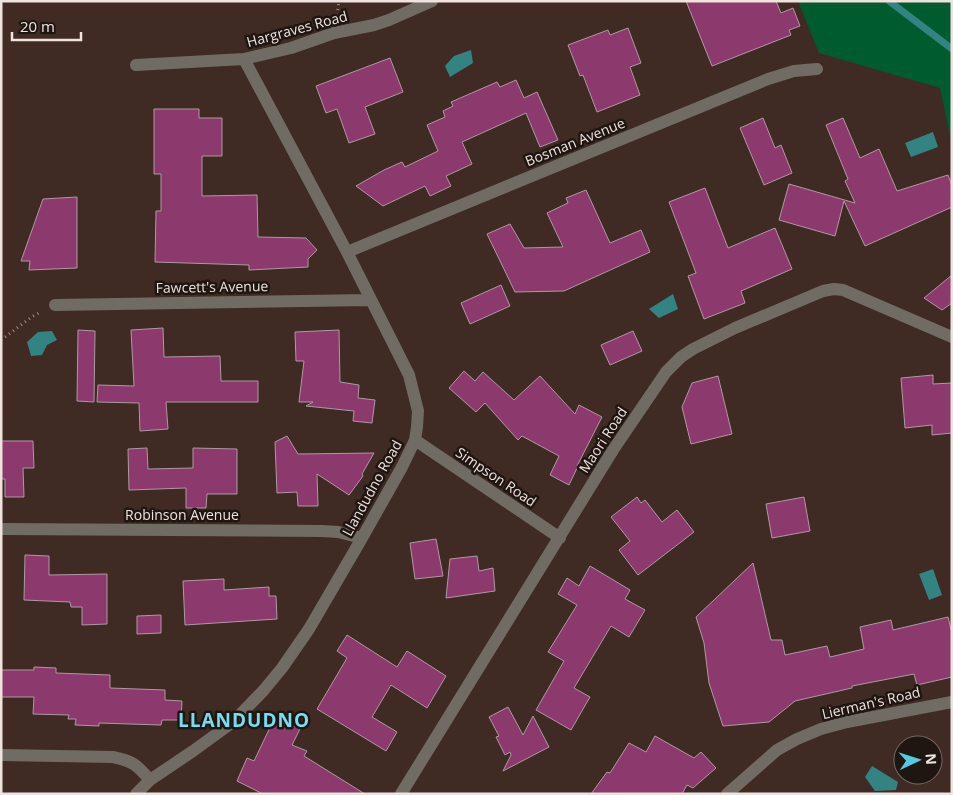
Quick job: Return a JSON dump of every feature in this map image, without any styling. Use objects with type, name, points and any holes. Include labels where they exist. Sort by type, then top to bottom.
[{"type":"street","name":"Hargraves Road","points":[[136,65],[244,59],[291,48],[334,33],[374,25],[432,1]]},
{"type":"street","name":"Llandudno Road","points":[[136,794],[150,780],[232,722],[263,691],[282,668],[308,629],[362,538],[415,440],[418,411],[409,375],[347,252],[244,59]]},
{"type":"street","name":"Bosman Avenue","points":[[347,252],[768,79],[794,71],[817,69]]},
{"type":"street","name":"Maori Road","points":[[401,794],[613,450],[666,372],[681,357],[743,324],[822,291],[834,289],[843,290],[952,337]]},
{"type":"street","name":"Fawcett's Avenue","points":[[55,305],[370,300]]},
{"type":"street","name":"Simpson Road","points":[[415,440],[560,538]]},
{"type":"street","name":"Robinson Avenue","points":[[1,529],[322,531],[338,532],[362,538]]},
{"type":"street","name":"Lierman's Road","points":[[727,794],[777,750],[821,729],[847,722],[952,702]]},
{"type":"street","points":[[1,755],[113,757],[131,761],[150,780]]},
{"type":"path","points":[[1,340],[32,316],[55,305]]},
{"type":"green space","points":[[798,1],[952,1],[952,145],[940,88],[819,53]]},
{"type":"water","points":[[471,50],[473,63],[450,77],[445,66],[454,56]]},
{"type":"water","points":[[933,132],[938,147],[911,157],[905,143]]},
{"type":"water","points":[[673,294],[678,309],[659,318],[649,309]]},
{"type":"water","points":[[52,331],[57,340],[47,345],[42,355],[31,356],[27,342],[38,332]]},
{"type":"water","points":[[933,569],[942,595],[929,600],[919,574]]},
{"type":"water","points":[[872,766],[893,779],[893,785],[897,785],[896,790],[875,791],[865,777]]},
{"type":"building","points":[[686,1],[776,1],[781,13],[793,8],[800,26],[789,30],[791,35],[712,66]]},
{"type":"building","points":[[628,28],[641,63],[630,67],[640,95],[597,112],[583,75],[580,76],[568,45],[608,30],[610,35]]},
{"type":"building","points":[[390,58],[403,92],[365,107],[375,134],[349,143],[337,109],[326,113],[316,86]]},
{"type":"building","points":[[516,80],[524,98],[537,92],[558,140],[540,147],[526,113],[462,142],[472,164],[446,176],[451,186],[430,196],[425,186],[383,206],[356,186],[402,162],[405,167],[438,151],[427,125],[445,117],[443,111],[453,106],[451,102],[497,82],[500,87]]},
{"type":"building","points":[[154,109],[199,109],[199,118],[222,118],[222,156],[202,156],[202,196],[257,195],[258,237],[306,238],[317,250],[308,259],[308,267],[249,270],[249,265],[155,262],[156,211],[161,211],[161,174],[154,174]]},
{"type":"building","points":[[763,118],[775,148],[781,145],[792,173],[764,185],[740,128]]},
{"type":"building","points":[[843,118],[860,158],[879,149],[897,191],[948,175],[952,186],[952,207],[865,246],[844,201],[835,236],[779,220],[789,184],[855,203],[845,181],[848,179],[826,125]]},
{"type":"building","points":[[705,188],[728,248],[775,228],[792,269],[741,291],[745,303],[704,319],[688,276],[696,273],[669,202]]},
{"type":"building","points":[[586,190],[610,243],[641,230],[650,252],[564,291],[515,292],[487,234],[510,224],[524,248],[563,247],[547,213],[568,203],[566,198]]},
{"type":"building","points":[[77,197],[77,268],[29,270],[30,261],[21,261],[43,199]]},
{"type":"building","points":[[952,275],[952,303],[942,310],[924,298]]},
{"type":"building","points":[[501,285],[510,306],[470,324],[461,303]]},
{"type":"building","points":[[163,328],[164,357],[220,356],[221,381],[258,381],[258,402],[166,402],[168,429],[140,431],[139,403],[97,402],[98,385],[134,386],[131,330]]},
{"type":"building","points":[[78,330],[95,331],[94,402],[77,401]]},
{"type":"building","points":[[339,330],[340,382],[359,385],[358,398],[375,400],[372,423],[353,421],[354,411],[306,406],[313,402],[299,402],[304,361],[296,361],[295,332]]},
{"type":"building","points":[[633,331],[642,351],[610,365],[601,345]]},
{"type":"building","points":[[464,371],[475,381],[483,372],[514,400],[540,376],[575,414],[579,405],[602,417],[569,485],[550,475],[559,456],[522,436],[518,440],[485,403],[476,412],[449,388]]},
{"type":"building","points":[[933,375],[933,384],[952,383],[952,433],[932,435],[932,425],[905,428],[901,378]]},
{"type":"building","points":[[718,376],[732,434],[691,444],[682,407],[692,383]]},
{"type":"building","points":[[287,436],[298,454],[374,453],[362,474],[363,476],[349,495],[317,474],[318,506],[298,506],[297,492],[277,493],[275,442]]},
{"type":"building","points":[[1,441],[33,441],[34,468],[23,468],[24,497],[5,497],[5,479],[1,479]]},
{"type":"building","points":[[147,448],[148,469],[193,468],[193,448],[237,449],[237,494],[207,494],[206,508],[186,508],[186,488],[129,490],[128,449]]},
{"type":"building","points":[[637,497],[641,503],[645,500],[662,522],[677,510],[694,532],[638,575],[619,550],[630,541],[611,517]]},
{"type":"building","points":[[804,497],[810,531],[772,538],[766,504]]},
{"type":"building","points":[[436,539],[443,576],[415,579],[410,543]]},
{"type":"building","points":[[25,555],[49,556],[49,575],[107,574],[107,624],[82,625],[82,607],[71,607],[70,602],[24,600]]},
{"type":"building","points":[[477,556],[479,571],[493,568],[495,591],[446,598],[450,559]]},
{"type":"building","points":[[753,563],[771,640],[782,640],[785,655],[827,646],[830,657],[864,649],[860,627],[891,620],[893,630],[948,617],[952,634],[952,677],[917,685],[914,674],[852,686],[852,688],[795,701],[769,722],[723,726],[709,683],[704,643],[696,617]]},
{"type":"building","points":[[590,566],[630,590],[625,599],[645,610],[629,637],[611,626],[574,688],[590,697],[571,730],[536,710],[564,661],[548,652],[577,605],[558,594],[567,578],[579,586]]},
{"type":"building","points":[[224,579],[224,590],[269,587],[269,596],[276,596],[277,619],[185,625],[183,581]]},
{"type":"building","points":[[161,615],[161,633],[137,634],[137,616]]},
{"type":"building","points":[[347,635],[397,667],[407,651],[446,676],[427,708],[391,685],[372,717],[397,732],[386,751],[317,709],[347,658],[337,651]]},
{"type":"building","points":[[34,667],[56,668],[56,673],[110,675],[110,688],[165,690],[165,700],[182,701],[181,720],[162,720],[161,725],[99,723],[99,726],[75,725],[76,719],[68,719],[69,715],[33,714],[34,697],[1,697],[1,670],[34,670]]},
{"type":"building","points":[[508,707],[523,735],[533,716],[549,747],[503,771],[511,755],[510,752],[505,755],[496,737],[499,736],[489,717]]},
{"type":"building","points":[[275,717],[300,729],[292,745],[307,751],[304,756],[365,794],[263,794],[237,781],[247,758],[254,761]]},
{"type":"building","points":[[655,736],[694,758],[701,752],[716,768],[693,788],[687,785],[682,794],[591,794],[607,772],[610,773],[629,743],[646,752]]},
{"type":"waterway","points":[[889,1],[952,49]]},
{"type":"district","name":"LLANDUDNO","points":[[244,720]]}]
